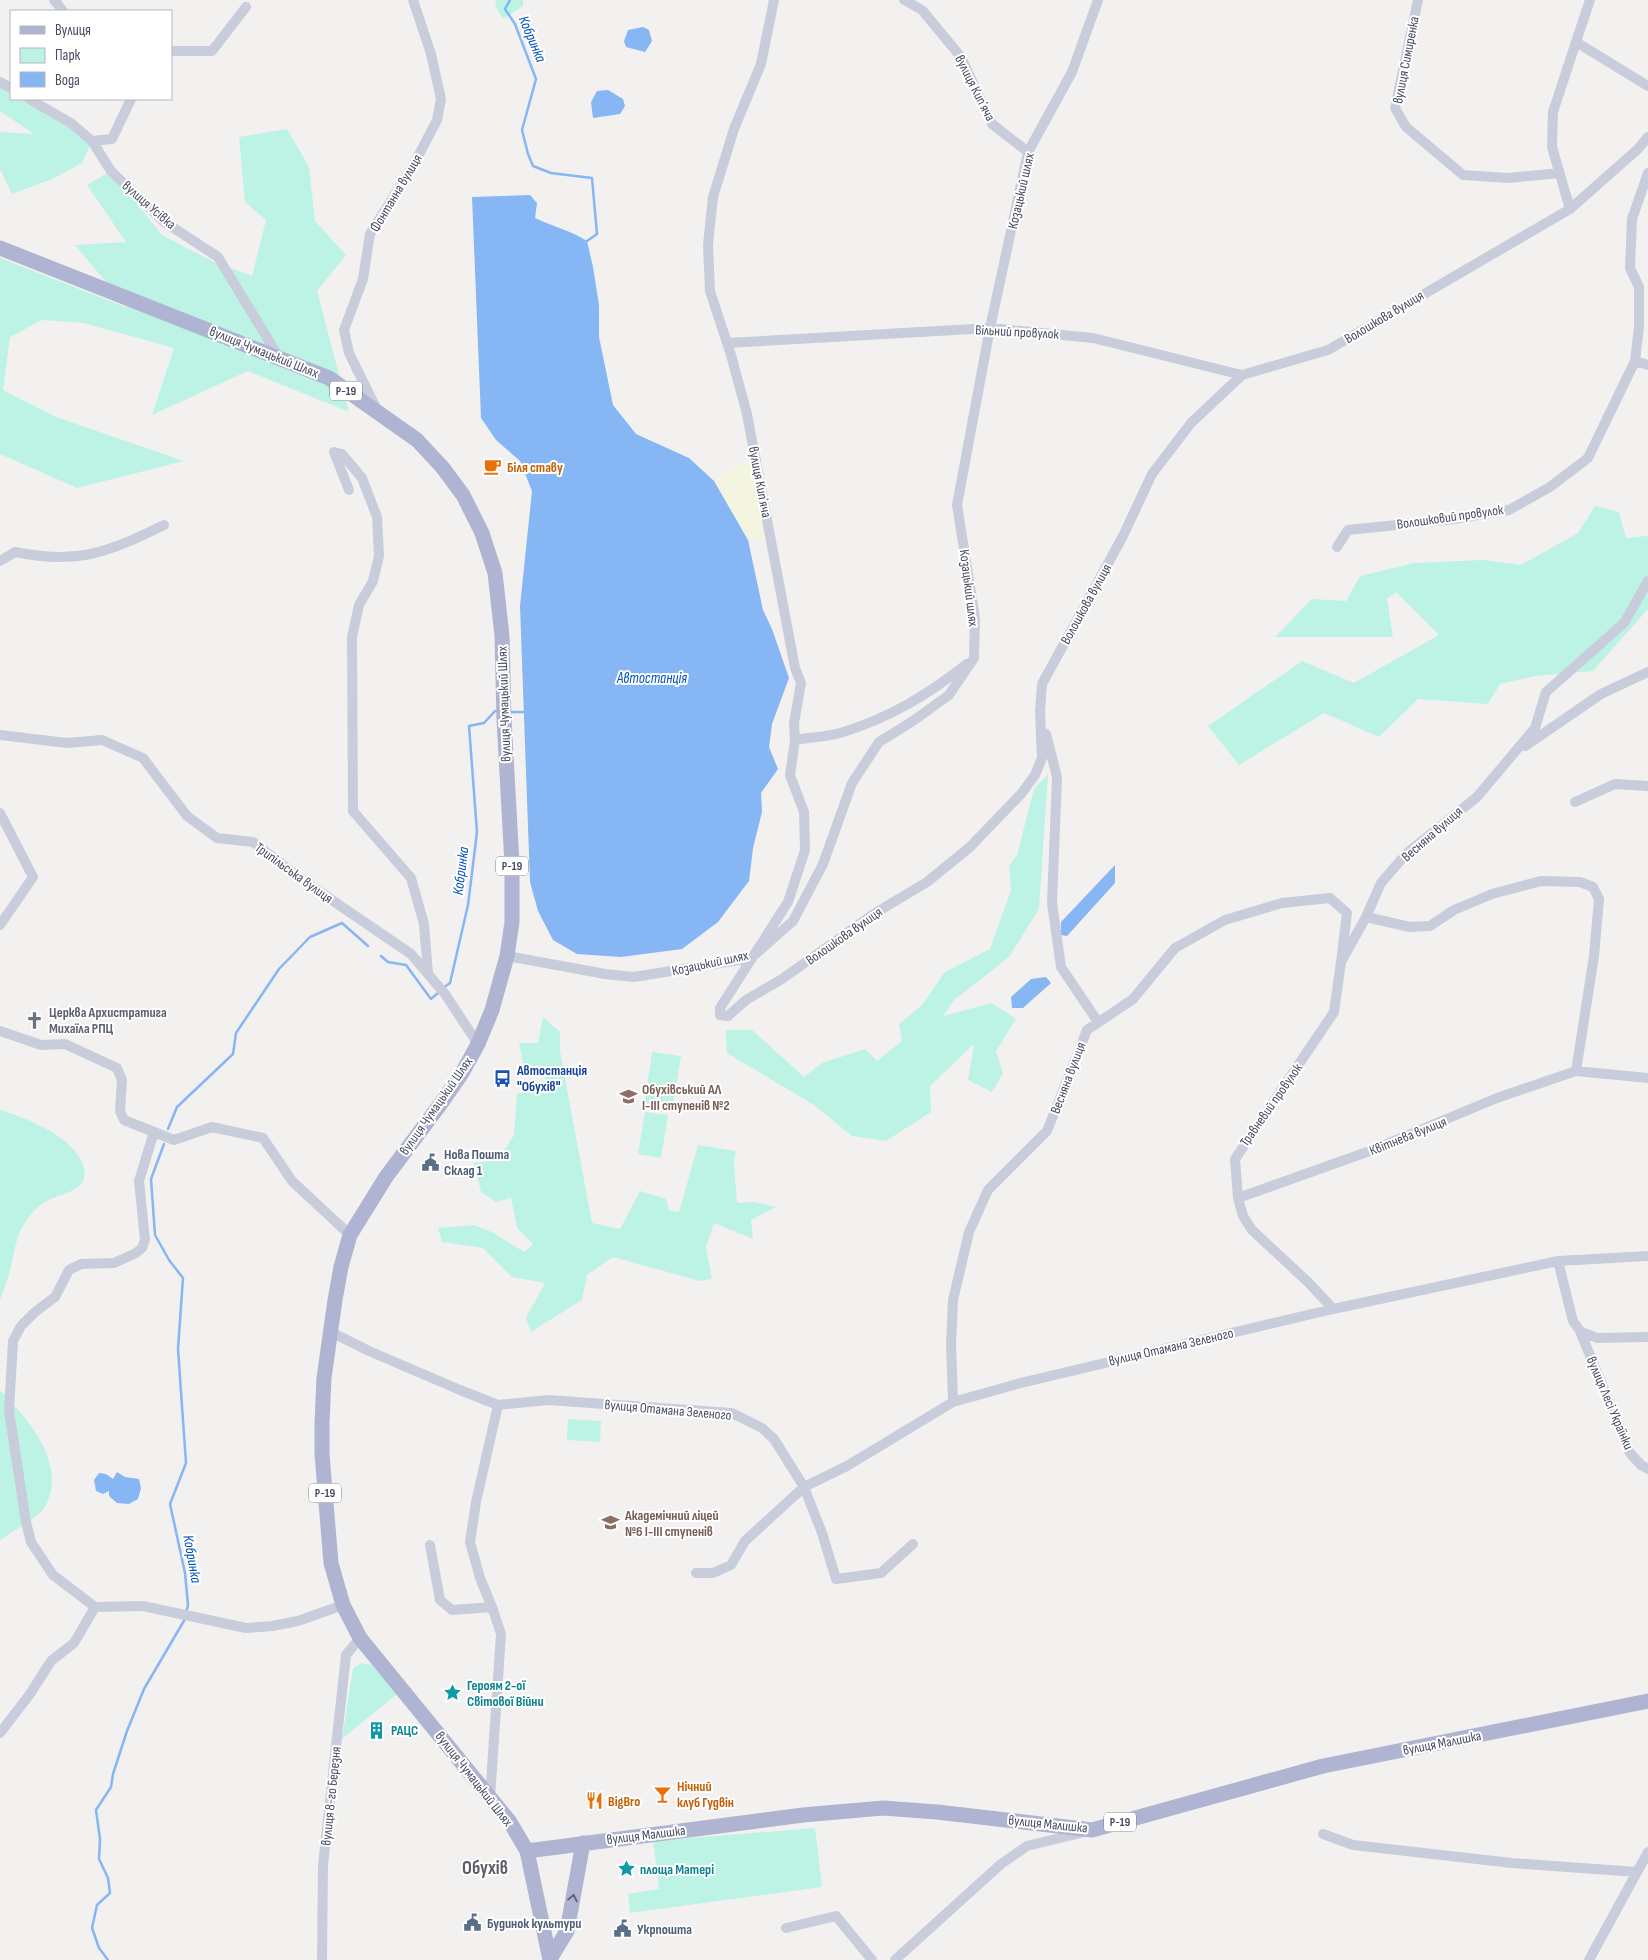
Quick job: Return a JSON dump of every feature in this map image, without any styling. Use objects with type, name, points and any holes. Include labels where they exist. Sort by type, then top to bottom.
[{"type":"main road","name":"вулиця Чумацький Шлях","points":[[0,248],[329,378],[417,440],[443,468],[463,495],[482,533],[495,574],[502,636],[512,864],[512,922],[507,956],[492,1010],[478,1044],[462,1073],[386,1177],[350,1235],[341,1266],[324,1378],[322,1454],[331,1563],[343,1605],[360,1638],[510,1822],[526,1851],[550,1960]]},
{"type":"main road","name":"вулиця Малишка","points":[[526,1851],[803,1815],[883,1808],[937,1812],[1092,1830],[1323,1766],[1648,1701]]},
{"type":"main road","points":[[550,1960],[567,1931],[583,1843]]},
{"type":"street","points":[[54,0],[63,10]]},
{"type":"street","name":"Фонтанна вулиця","points":[[378,413],[349,353],[344,330],[363,279],[370,234],[413,166],[437,120],[441,99],[431,54],[413,0]]},
{"type":"street","name":"вулиця Кипʼяча","points":[[751,958],[788,902],[805,850],[804,812],[790,775],[795,740],[794,723],[801,683],[795,668],[747,414],[710,291],[708,245],[713,197],[734,129],[761,64],[774,0]]},
{"type":"street","name":"вулиця Кипʼяча","points":[[904,0],[922,10],[961,57],[992,124],[1028,152]]},
{"type":"street","name":"Козацький шлях","points":[[507,956],[605,974],[634,977],[751,958],[793,921],[822,864],[852,783],[879,742],[913,722],[950,695],[974,658],[975,618],[957,505],[990,328],[1028,152],[1072,72],[1098,0]]},
{"type":"street","name":"вулиця Симиренка","points":[[1418,0],[1395,108],[1406,127],[1463,175],[1508,178],[1559,174]]},
{"type":"street","points":[[1570,209],[1552,147],[1553,112],[1590,0]]},
{"type":"street","points":[[172,51],[212,51],[246,7]]},
{"type":"street","points":[[1576,42],[1648,86]]},
{"type":"street","name":"вулиця Усівка","points":[[31,100],[71,123],[92,141],[110,171],[163,221],[218,257],[280,359]]},
{"type":"street","points":[[92,141],[112,139],[131,100]]},
{"type":"street","name":"Волошкова вулиця","points":[[751,958],[720,1008],[720,1015],[728,1016],[746,1000],[782,979],[872,915],[927,882],[970,848],[1021,794],[1035,775],[1042,758],[1040,711],[1042,684],[1123,536],[1152,474],[1191,423],[1242,374],[1328,350],[1570,209],[1638,149],[1648,137]]},
{"type":"street","points":[[1648,173],[1632,219],[1630,268],[1643,286],[1635,361],[1648,365]]},
{"type":"street","name":"Вільний провулок","points":[[727,343],[990,328],[1093,338],[1242,374]]},
{"type":"street","name":"Волошковий провулок","points":[[1337,547],[1348,530],[1509,510],[1550,487],[1588,458],[1635,361]]},
{"type":"street","points":[[350,490],[334,452],[342,454],[362,478],[377,517],[379,556],[373,581],[359,605],[352,637],[353,811],[411,878],[424,924],[428,973]]},
{"type":"street","points":[[0,561],[16,552],[41,557],[87,556],[123,545],[164,525]]},
{"type":"street","name":"Весняна вулиця","points":[[1341,962],[1366,917],[1381,883],[1406,854],[1477,797],[1535,728],[1546,692],[1624,623],[1648,581]]},
{"type":"street","points":[[795,740],[840,733],[901,709],[932,691],[974,658]]},
{"type":"street","name":"Весняна вулиця","points":[[1516,752],[1601,694],[1648,672]]},
{"type":"street","points":[[1040,711],[1057,777],[1052,903],[1061,967],[1098,1022]]},
{"type":"street","name":"Трипільська вулиця","points":[[0,735],[67,743],[102,740],[143,758],[187,816],[216,838],[253,842],[301,879],[411,954],[445,994],[478,1044]]},
{"type":"street","points":[[1575,802],[1615,784],[1648,786]]},
{"type":"street","points":[[0,813],[33,877],[0,925]]},
{"type":"street","points":[[1366,917],[1410,927],[1430,926],[1454,910],[1492,894],[1541,881],[1580,882],[1593,886],[1599,899],[1594,956],[1576,1071]]},
{"type":"street","name":"Весняна вулиця","points":[[953,1402],[951,1344],[953,1300],[969,1232],[988,1190],[1047,1131],[1087,1030],[1133,999],[1175,948],[1225,920],[1282,903],[1330,898],[1347,913],[1341,962]]},
{"type":"street","name":"Травневий провулок","points":[[1332,1309],[1309,1283],[1252,1230],[1243,1216],[1238,1198],[1235,1159],[1334,1012],[1341,962]]},
{"type":"street","points":[[0,1031],[41,1045],[65,1044],[116,1068],[122,1080],[120,1110],[124,1120],[174,1140],[212,1127],[264,1138],[292,1181],[350,1235]]},
{"type":"street","name":"Квітнева вулиця","points":[[1238,1198],[1367,1152],[1497,1098],[1576,1071],[1648,1078]]},
{"type":"street","points":[[154,1132],[139,1182],[146,1240],[142,1248],[114,1263],[81,1264],[70,1270],[54,1297],[21,1326],[13,1341],[9,1411],[26,1522],[31,1542],[53,1575],[95,1607],[143,1606],[246,1628],[298,1621],[343,1605]]},
{"type":"street","name":"вулиця Отамана Зеленого","points":[[696,1573],[713,1573],[731,1565],[745,1542],[804,1487],[847,1466],[953,1402],[1017,1384],[1332,1309],[1558,1261],[1648,1256]]},
{"type":"street","points":[[1558,1261],[1573,1321],[1580,1331],[1598,1338],[1648,1336]]},
{"type":"street","name":"вулиця Лесі Українки","points":[[1580,1331],[1630,1453],[1641,1465],[1648,1469]]},
{"type":"street","name":"вулиця Отамана Зеленого","points":[[331,1332],[369,1351],[498,1405],[548,1400],[732,1413],[762,1428],[774,1439],[804,1487],[822,1533],[836,1579],[881,1573],[913,1544]]},
{"type":"street","points":[[490,1798],[501,1634],[480,1578],[470,1542],[478,1493],[498,1405]]},
{"type":"street","points":[[430,1545],[440,1600],[452,1610],[492,1607]]},
{"type":"street","points":[[0,1733],[30,1694],[51,1661],[74,1643],[95,1607]]},
{"type":"street","name":"вулиця 8-го Березня","points":[[322,1960],[323,1866],[346,1655],[360,1638]]},
{"type":"street","points":[[895,1960],[1001,1864],[1027,1846],[1092,1830]]},
{"type":"street","points":[[1323,1834],[1353,1845],[1512,1863],[1637,1872]]},
{"type":"street","points":[[1589,1960],[1648,1852]]},
{"type":"street","points":[[786,1928],[836,1916],[872,1960]]},
{"type":"green space","points":[[497,0],[523,0],[523,6],[503,19],[495,5]]},
{"type":"green space","points":[[0,82],[10,87],[10,100],[30,100],[92,141],[82,163],[52,179],[12,194],[0,169],[0,132],[34,134],[0,111]]},
{"type":"green space","points":[[287,129],[309,167],[315,221],[346,255],[317,291],[349,412],[248,371],[152,415],[174,348],[84,323],[42,320],[10,337],[3,390],[56,417],[184,461],[77,488],[0,454],[0,258],[128,308],[75,245],[126,242],[87,185],[111,171],[162,235],[214,262],[252,276],[266,220],[245,202],[239,137]]},
{"type":"green space","points":[[1595,506],[1619,512],[1626,538],[1647,536],[1648,533],[1648,609],[1593,671],[1536,676],[1500,684],[1488,704],[1418,699],[1379,737],[1324,713],[1239,765],[1208,726],[1302,661],[1354,683],[1439,635],[1396,592],[1387,599],[1393,637],[1275,637],[1312,599],[1346,601],[1360,576],[1414,563],[1483,560],[1521,565],[1578,533]]},
{"type":"green space","points":[[1048,774],[1039,909],[1009,957],[954,1000],[943,1016],[992,1003],[1016,1019],[996,1051],[1003,1073],[992,1092],[968,1080],[974,1044],[930,1086],[931,1112],[886,1141],[852,1136],[814,1105],[727,1053],[726,1030],[752,1030],[804,1077],[822,1063],[865,1049],[877,1061],[902,1041],[899,1024],[922,1005],[945,972],[990,949],[1011,890],[1009,866],[1017,855],[1034,789]]},
{"type":"green space","points":[[543,1017],[560,1032],[560,1051],[592,1223],[620,1229],[640,1191],[666,1199],[669,1210],[679,1212],[698,1145],[736,1151],[734,1163],[737,1203],[754,1202],[776,1207],[751,1220],[753,1239],[714,1223],[706,1247],[712,1279],[700,1281],[613,1257],[587,1275],[582,1300],[531,1332],[526,1318],[545,1283],[512,1277],[483,1248],[442,1242],[438,1228],[474,1225],[494,1233],[524,1252],[533,1244],[517,1228],[511,1198],[496,1202],[481,1192],[474,1163],[498,1160],[514,1135],[517,1094],[547,1088],[545,1074],[523,1063],[519,1043],[538,1043]]},
{"type":"green space","points":[[652,1052],[681,1056],[672,1112],[644,1108]]},
{"type":"green space","points":[[0,1110],[37,1124],[62,1139],[80,1157],[85,1174],[79,1187],[42,1204],[26,1221],[18,1236],[9,1275],[0,1300]]},
{"type":"green space","points":[[645,1112],[668,1115],[661,1158],[638,1154]]},
{"type":"green space","points":[[0,1390],[22,1414],[41,1442],[48,1457],[51,1489],[43,1510],[0,1540]]},
{"type":"green space","points":[[568,1419],[601,1421],[600,1442],[567,1440]]},
{"type":"green space","points":[[362,1663],[372,1665],[397,1694],[342,1739],[353,1668]]},
{"type":"green space","points":[[815,1828],[822,1887],[630,1913],[628,1894],[659,1889],[653,1841]]},
{"type":"sand","points":[[756,458],[771,537],[748,540],[714,481],[734,467]]},
{"type":"water","points":[[643,27],[649,30],[652,41],[645,52],[626,47],[624,41],[628,30]]},
{"type":"water","points":[[608,90],[623,99],[625,106],[620,114],[593,118],[591,102],[597,91]]},
{"type":"water","name":"Автостанція","points":[[530,195],[537,203],[535,218],[587,241],[599,305],[599,337],[613,405],[636,434],[689,458],[714,481],[748,540],[763,610],[772,629],[789,678],[772,724],[769,747],[778,769],[761,793],[762,812],[753,848],[749,881],[718,922],[682,949],[621,957],[577,954],[553,940],[538,911],[530,882],[520,606],[532,491],[520,461],[496,440],[481,418],[472,197]]},
{"type":"water","points":[[1115,865],[1115,883],[1067,936],[1061,935],[1061,922]]},
{"type":"water","points":[[1046,977],[1051,983],[1023,1008],[1012,1008],[1011,997],[1031,979]]},
{"type":"water","points":[[117,1472],[125,1477],[139,1479],[141,1488],[138,1499],[129,1504],[117,1503],[109,1496],[109,1491],[103,1494],[96,1491],[94,1480],[99,1473],[106,1474],[113,1479]]},
{"type":"waterway","name":"Кобринка","points":[[510,0],[505,9],[515,24],[536,79],[522,130],[528,154],[533,166],[551,173],[592,178],[597,234],[587,241]]},
{"type":"waterway","name":"Кобринка","points":[[443,988],[450,983],[468,905],[477,832],[469,726],[484,723],[495,711],[499,711]]},
{"type":"waterway","name":"Кобринка","points":[[510,712],[523,712]]},
{"type":"waterway","name":"Кобринка","points":[[168,1129],[177,1107],[233,1054],[236,1033],[279,969],[310,937],[342,923],[368,946]]},
{"type":"waterway","name":"Кобринка","points":[[381,956],[388,962],[406,965],[431,999],[439,992]]},
{"type":"waterway","name":"Кобринка","points":[[164,1144],[151,1179],[155,1235],[169,1260],[183,1278],[178,1349],[186,1463],[170,1504],[185,1573],[188,1605],[186,1613]]},
{"type":"waterway","name":"Кобринка","points":[[108,1960],[99,1948],[92,1928],[97,1905],[110,1893],[108,1878],[99,1859],[100,1839],[96,1810],[111,1787],[113,1774],[127,1731],[144,1689],[185,1619]]},
{"type":"place","name":"Біля ставу","points":[[493,467]]},
{"type":"place","name":"Церква Архистратига Михаїла РПЦ","points":[[35,1020]]},
{"type":"place","name":"Автостанція \"Обухів\"","points":[[503,1078]]},
{"type":"place","name":"Обухівський АЛ І-ІІІ ступенів №2","points":[[628,1097]]},
{"type":"place","name":"Нова Пошта Склад 1","points":[[430,1162]]},
{"type":"place","name":"Академічний ліцей №6 І-ІІІ ступенів","points":[[611,1523]]},
{"type":"place","name":"Героям 2-ої Світової Війни","points":[[453,1693]]},
{"type":"place","name":"РАЦС","points":[[377,1730]]},
{"type":"place","name":"Нічний клуб Гудвін","points":[[663,1794]]},
{"type":"place","name":"BigBro","points":[[594,1801]]},
{"type":"place","name":"площа Матері","points":[[626,1869]]},
{"type":"place","name":"Будинок культури","points":[[473,1923]]},
{"type":"place","name":"Укрпошта","points":[[623,1929]]},
{"type":"district","name":"Обухів","points":[[485,1868]]}]
